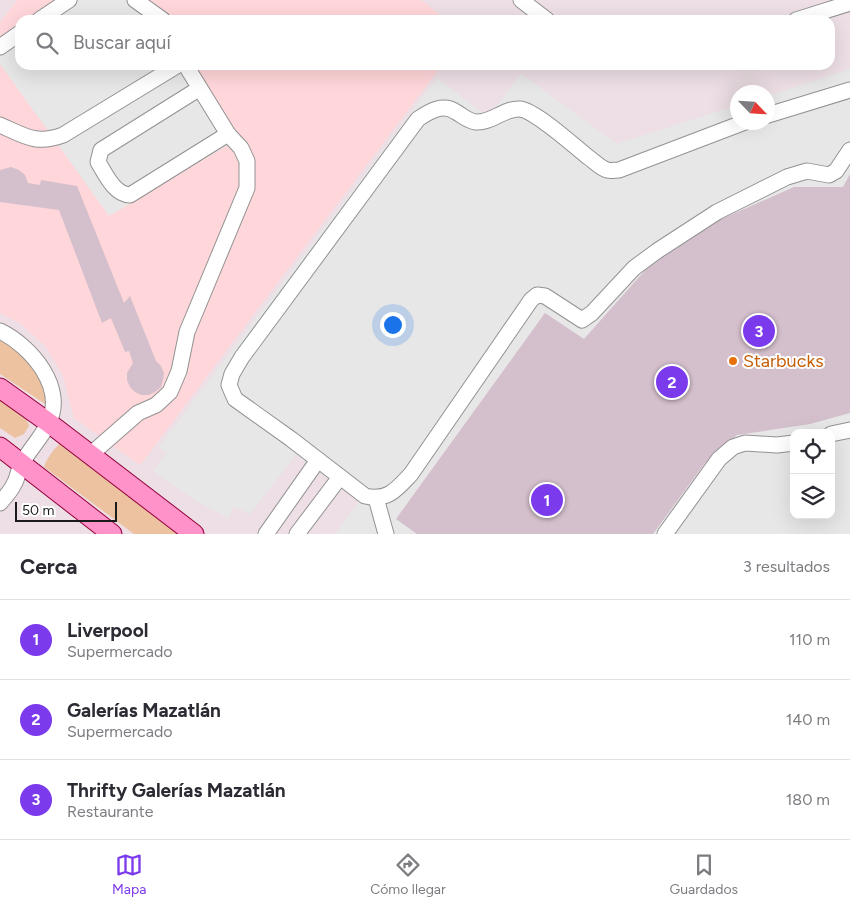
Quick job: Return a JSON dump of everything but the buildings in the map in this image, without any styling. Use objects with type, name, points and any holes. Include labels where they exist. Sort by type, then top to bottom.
[{"type":"main road","points":[[0,388],[194,534]]},
{"type":"main road","points":[[0,447],[104,532]]},
{"type":"street","points":[[46,15],[69,0]]},
{"type":"street","points":[[135,0],[156,15]]},
{"type":"street","points":[[521,0],[540,15]]},
{"type":"street","points":[[812,15],[850,3]]},
{"type":"street","points":[[0,47],[15,36]]},
{"type":"street","points":[[0,125],[32,140],[52,139],[63,135],[170,70]]},
{"type":"street","points":[[90,455],[138,413],[156,405],[170,392],[179,371],[187,332],[247,188],[247,161],[241,148],[228,134],[189,70]]},
{"type":"street","points":[[200,88],[101,150],[98,162],[116,189],[122,195],[130,195],[228,134]]},
{"type":"street","points":[[775,113],[850,90]]},
{"type":"street","points":[[730,128],[618,170],[610,170],[594,162],[536,116],[520,109],[507,111],[491,119],[478,122],[467,120],[454,110],[443,107],[430,111],[418,119],[242,357],[232,374],[229,385],[235,399],[365,496],[376,498],[384,496],[395,491],[411,474],[531,300],[537,295],[545,296],[582,320],[592,313],[634,268],[717,212],[787,176],[807,171],[829,175],[836,171],[850,150]]},
{"type":"street","points":[[0,331],[21,344],[38,362],[48,379],[55,400],[49,423],[21,464],[14,484],[0,503]]},
{"type":"street","points":[[835,433],[850,430]]},
{"type":"street","points":[[665,534],[719,459],[733,447],[745,444],[790,443]]},
{"type":"street","points":[[266,534],[318,460]]},
{"type":"street","points":[[297,534],[340,476]]},
{"type":"street","points":[[376,498],[388,532]]},
{"type":"shaded area","points":[[17,0],[421,0],[440,15],[15,15],[15,70],[438,70],[140,465],[74,418],[63,376],[46,347],[20,323],[0,313],[0,23]]},
{"type":"shaded area","points":[[59,0],[143,0],[164,15],[36,15]]},
{"type":"shaded area","points":[[15,28],[15,70],[195,70],[238,139],[109,216],[0,64],[0,38]]},
{"type":"shaded area","points":[[850,69],[850,174],[843,187],[794,187],[715,222],[648,267],[584,339],[545,313],[396,518],[417,534],[335,534],[359,501],[296,455],[250,514],[233,507],[229,518],[196,501],[153,471],[167,453],[159,447],[437,78],[488,117],[521,74],[617,144],[730,107],[730,130],[775,130],[775,94]]},
{"type":"shaded area","points":[[0,339],[21,354],[39,371],[51,408],[0,374]]},
{"type":"shaded area","points":[[0,395],[24,411],[29,426],[24,434],[15,438],[0,428]]},
{"type":"shaded area","points":[[850,413],[850,534],[653,534],[705,463],[737,435],[810,424]]},
{"type":"shaded area","points":[[65,438],[189,534],[134,534],[44,467],[55,448]]},
{"type":"place","name":"Thrifty Galerías Mazatlán","points":[[759,331]]},
{"type":"place","name":"Starbucks","points":[[733,361]]},
{"type":"place","name":"Galerías Mazatlán","points":[[672,382]]},
{"type":"place","name":"Liverpool","points":[[547,500]]}]
